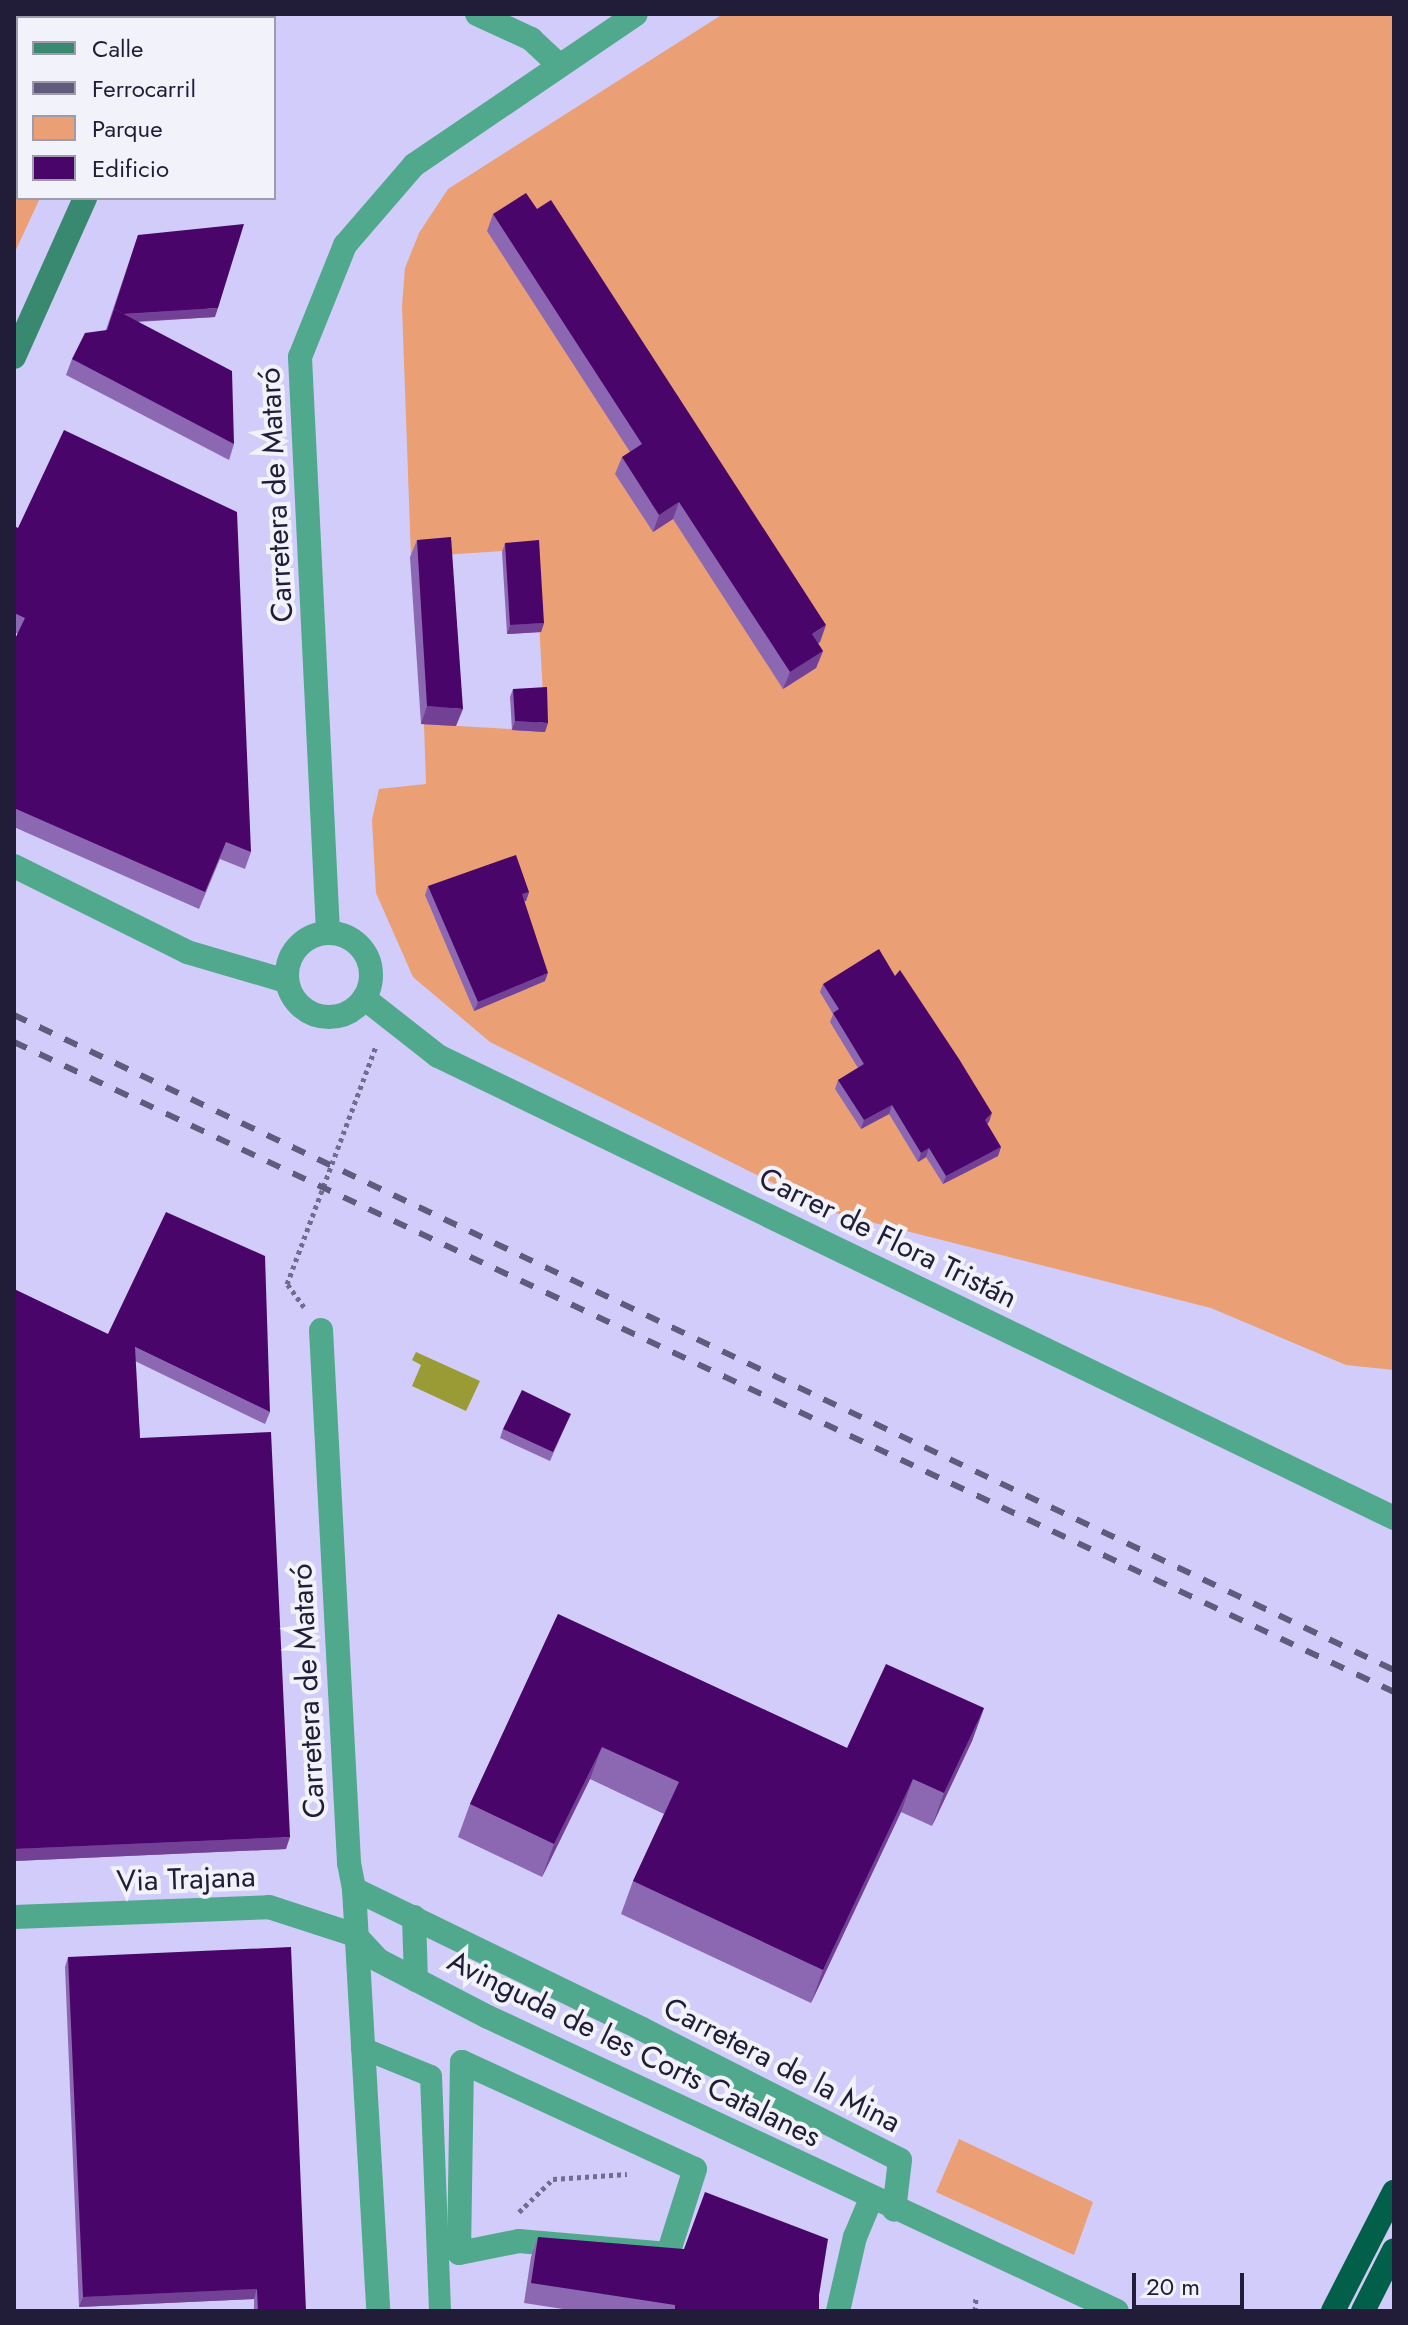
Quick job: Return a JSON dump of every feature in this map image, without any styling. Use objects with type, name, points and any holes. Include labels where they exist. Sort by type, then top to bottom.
[{"type":"highway","points":[[1333,2311],[1394,2192]]},
{"type":"highway","points":[[1363,2311],[1394,2250]]},
{"type":"main road","points":[[14,357],[84,200]]},
{"type":"street","points":[[477,14],[531,39],[558,64]]},
{"type":"street","name":"Carretera de Mataró","points":[[328,932],[300,357],[345,245],[414,165],[558,64],[636,14]]},
{"type":"street","points":[[14,866],[187,952],[286,981]]},
{"type":"street","points":[[328,932],[351,939],[367,956],[371,975],[364,998],[346,1013],[322,1016],[300,1006],[286,981],[288,962],[294,949],[309,937],[328,932]]},
{"type":"street","name":"Carrer de Flora Tristán","points":[[364,998],[438,1056],[1394,1518]]},
{"type":"street","name":"Carretera de Mataró","points":[[321,1330],[349,1863],[354,1889],[378,2311]]},
{"type":"street","name":"Carretera de la Mina","points":[[354,1889],[900,2160],[894,2210]]},
{"type":"street","name":"Via Trajana","points":[[14,1917],[269,1907],[355,1935]]},
{"type":"street","points":[[414,1917],[416,1980]]},
{"type":"street","name":"Avinguda de les Corts Catalanes","points":[[355,1935],[378,1960],[416,1980],[894,2210]]},
{"type":"street","points":[[462,2062],[695,2169],[668,2254],[519,2241],[481,2248],[459,2253],[462,2062]]},
{"type":"street","points":[[838,2311],[855,2237],[871,2199]]},
{"type":"street","points":[[894,2210],[1117,2311]]},
{"type":"lane","points":[[362,2048],[431,2076],[440,2311]]},
{"type":"path","points":[[321,1330],[287,1284],[358,1089],[388,1018]]},
{"type":"path","points":[[481,2248],[553,2179],[632,2173]]},
{"type":"path","points":[[975,2311],[976,2298]]},
{"type":"green space","points":[[723,14],[1394,14],[1394,1370],[1346,1365],[1211,1308],[831,1212],[490,1042],[413,977],[376,893],[372,820],[379,789],[426,784],[424,724],[545,731],[535,549],[411,557],[402,306],[405,268],[419,233],[448,189]]},
{"type":"green space","points":[[16,88],[16,200],[39,200],[14,254]]},
{"type":"green space","points":[[959,2139],[1093,2202],[1074,2255],[936,2192]]},
{"type":"shaded area","points":[[416,1352],[480,1381],[466,1411],[412,1386],[421,1365],[412,1360]]},
{"type":"building","points":[[526,193],[537,209],[551,200],[826,625],[812,634],[823,651],[790,672],[679,502],[659,515],[622,457],[642,444],[493,214]]},
{"type":"building","points":[[244,224],[218,308],[123,314],[114,309],[112,315],[138,235]]},
{"type":"building","points":[[114,309],[232,371],[234,444],[72,359],[85,333],[107,330]]},
{"type":"building","points":[[64,430],[237,512],[251,852],[226,842],[205,892],[14,808],[14,641],[25,618],[14,613],[14,526],[18,528]]},
{"type":"building","points":[[451,537],[463,709],[427,706],[417,540]]},
{"type":"building","points":[[539,540],[544,623],[510,625],[505,543]]},
{"type":"building","points":[[547,687],[548,723],[515,721],[513,689]]},
{"type":"building","points":[[516,855],[529,892],[522,894],[548,973],[478,1002],[428,886]]},
{"type":"building","points":[[879,949],[895,976],[900,970],[992,1113],[985,1120],[1001,1147],[946,1176],[929,1148],[921,1153],[892,1105],[864,1120],[838,1080],[864,1064],[833,1013],[839,1009],[823,984]]},
{"type":"building","points":[[166,1212],[265,1256],[270,1412],[135,1347],[140,1438],[271,1432],[290,1837],[14,1849],[14,1289],[108,1334]]},
{"type":"building","points":[[522,1390],[571,1414],[553,1452],[503,1429]]},
{"type":"building","points":[[558,1614],[847,1748],[886,1664],[984,1708],[944,1793],[913,1779],[823,1970],[633,1881],[679,1782],[602,1747],[554,1844],[470,1804]]},
{"type":"building","points":[[291,1947],[306,2311],[258,2311],[257,2289],[83,2297],[68,1957]]},
{"type":"building","points":[[705,2192],[828,2239],[819,2311],[675,2311],[675,2305],[531,2283],[538,2237],[684,2249]]},
{"type":"railway","points":[[14,1015],[1394,1670]]},
{"type":"railway","points":[[14,1042],[1394,1692]]}]
